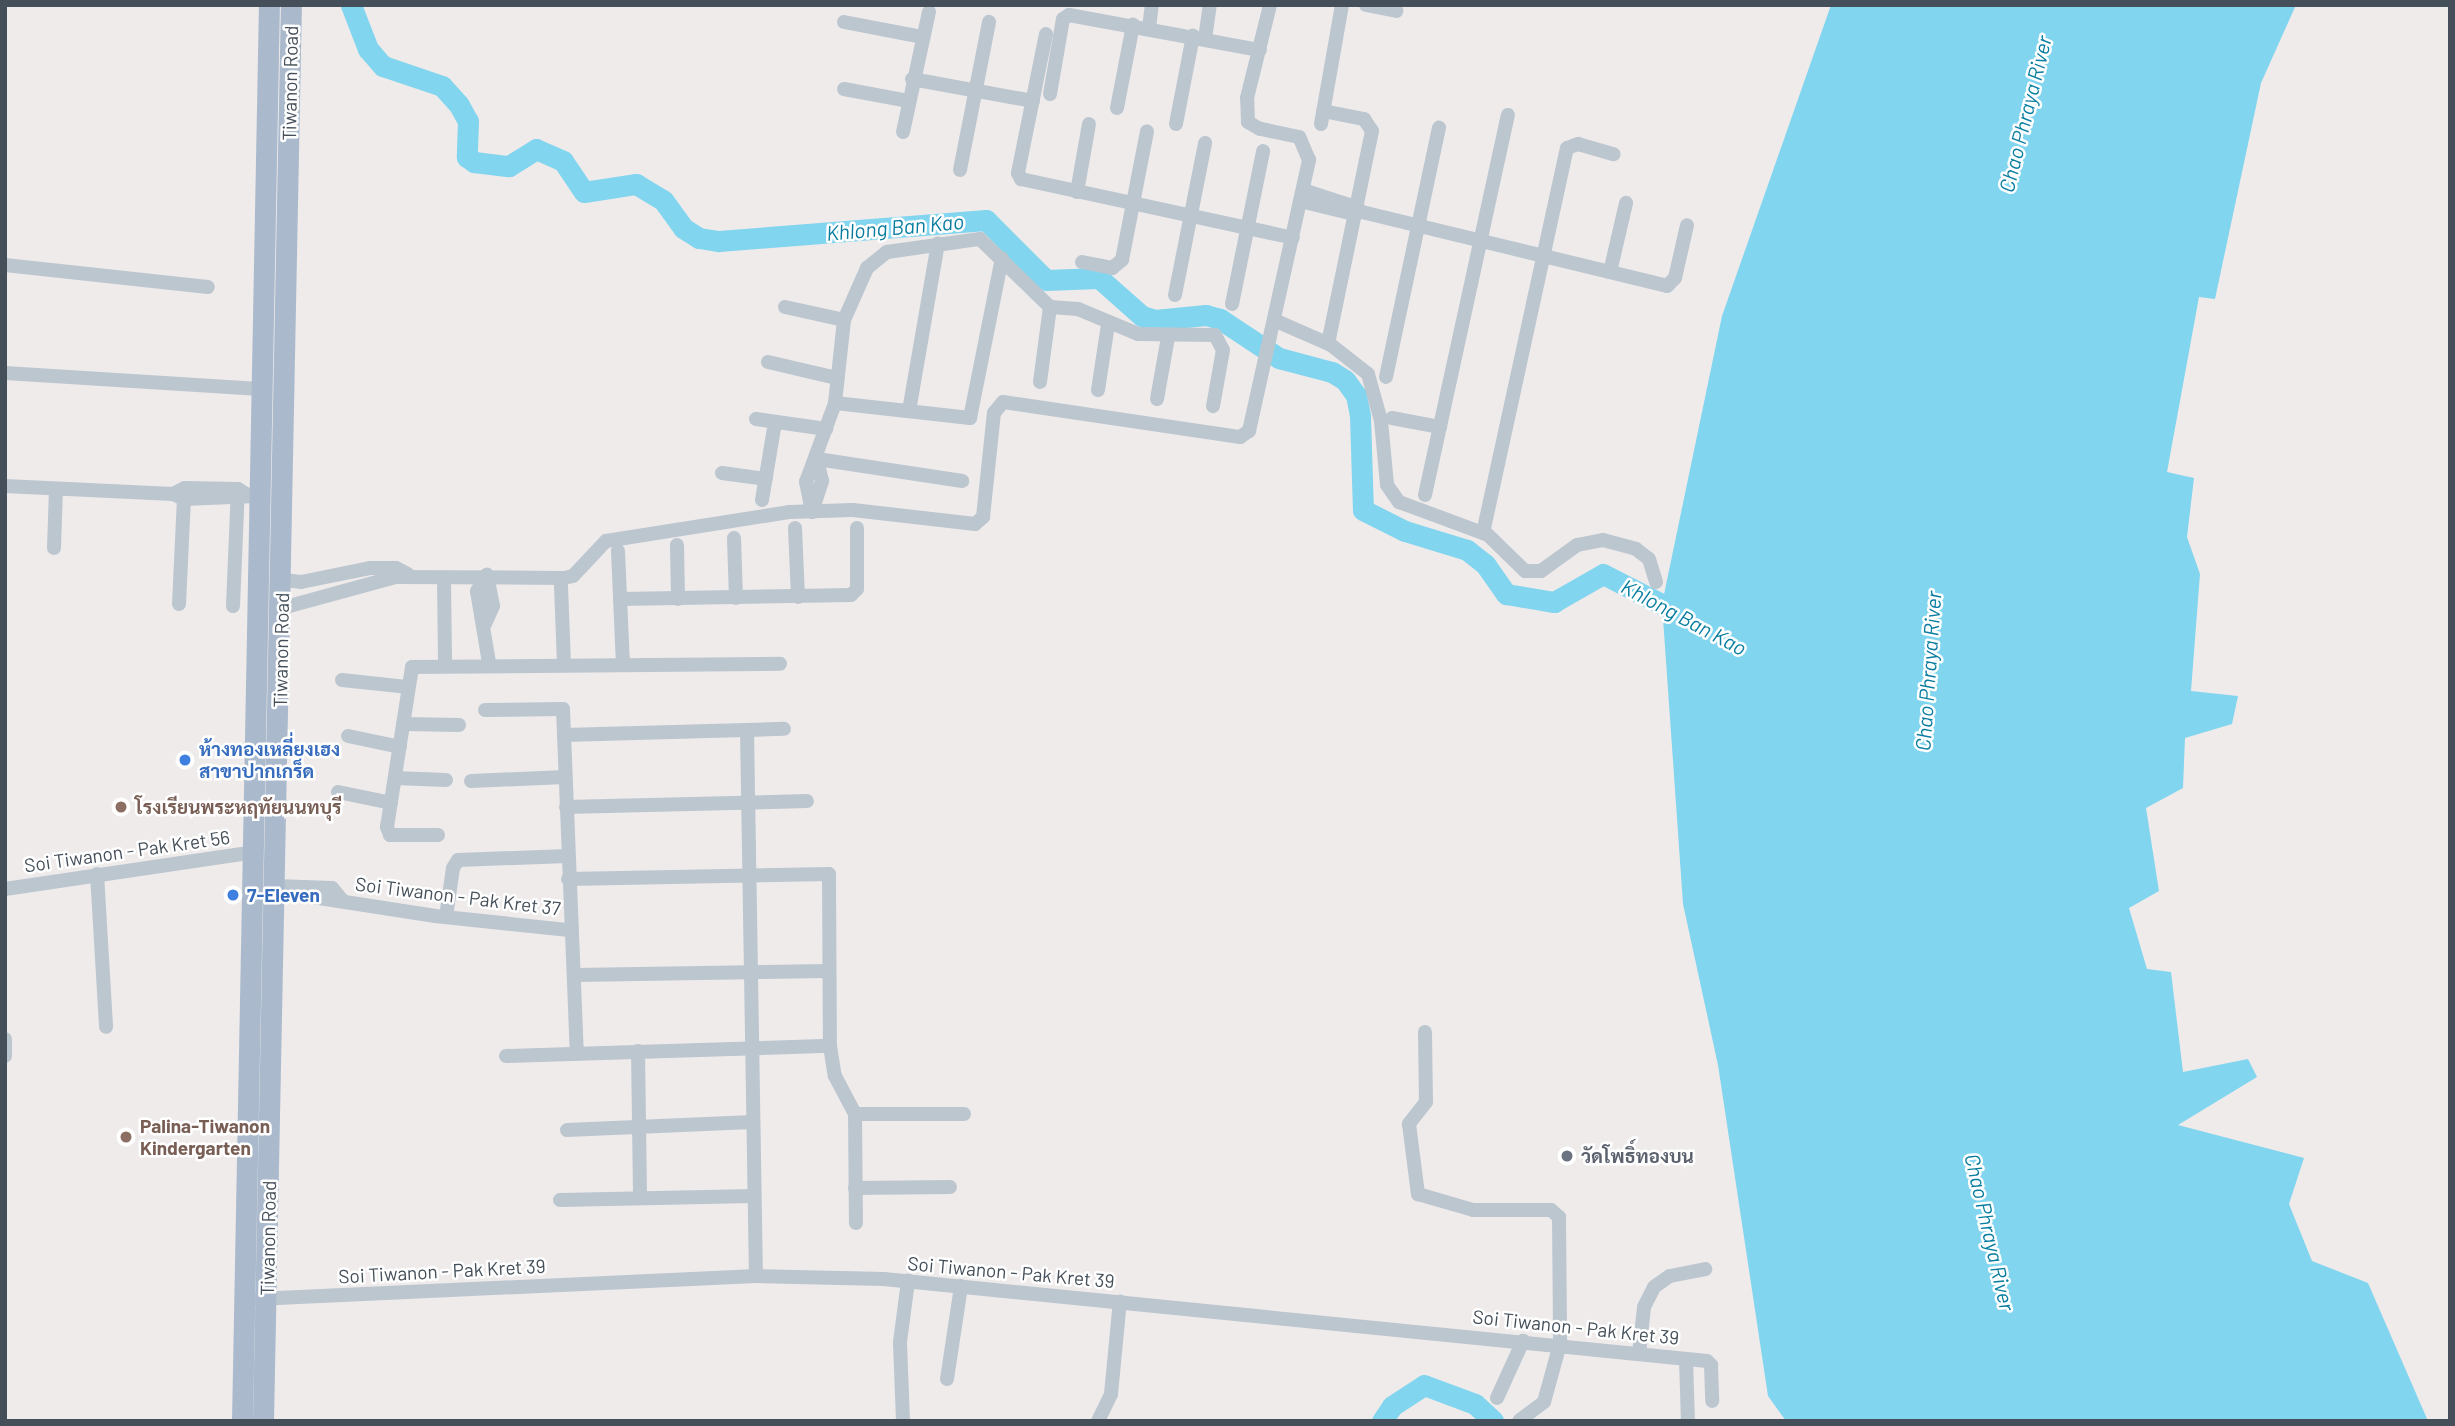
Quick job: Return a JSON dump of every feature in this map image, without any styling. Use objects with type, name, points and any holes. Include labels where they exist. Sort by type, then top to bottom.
[{"type":"main road","name":"Tiwanon Road","points":[[242,1421],[255,852],[246,495],[262,389],[269,5]]},
{"type":"main road","name":"Tiwanon Road","points":[[263,1421],[283,580],[291,5]]},
{"type":"main road","points":[[264,324],[286,325]]},
{"type":"street","points":[[1149,28],[1152,5]]},
{"type":"street","points":[[1177,124],[1210,5]]},
{"type":"street","points":[[282,608],[371,582],[487,575],[564,578],[573,576],[607,541],[812,512],[853,510],[975,524],[983,517],[994,413],[1003,402],[1240,437],[1249,431],[1309,160],[1306,145],[1299,137],[1260,130],[1248,122],[1247,98],[1270,5]]},
{"type":"street","points":[[1328,343],[1357,211],[1370,124],[1322,117],[1342,5]]},
{"type":"street","points":[[1366,5],[1396,10]]},
{"type":"street","points":[[1050,94],[1063,19],[1069,15],[1091,11],[1133,25],[1259,50]]},
{"type":"street","points":[[903,132],[912,79],[929,12]]},
{"type":"street","points":[[844,22],[922,37]]},
{"type":"street","points":[[960,170],[989,22]]},
{"type":"street","points":[[1117,108],[1133,25]]},
{"type":"street","points":[[1046,34],[1018,173],[1021,179],[1248,225],[1293,238]]},
{"type":"street","points":[[912,79],[1032,101]]},
{"type":"street","points":[[844,89],[908,101]]},
{"type":"street","points":[[1425,495],[1508,115]]},
{"type":"street","points":[[1077,192],[1089,124]]},
{"type":"street","points":[[1386,377],[1439,128]]},
{"type":"street","points":[[1082,262],[1119,266],[1147,131]]},
{"type":"street","points":[[1175,295],[1194,215],[1205,143]]},
{"type":"street","points":[[1483,533],[1567,148],[1578,144],[1614,154]]},
{"type":"street","points":[[1232,304],[1263,151]]},
{"type":"street","points":[[1301,196],[1417,227],[1672,284],[1686,225]]},
{"type":"street","points":[[1610,272],[1626,203]]},
{"type":"street","points":[[812,512],[822,481],[817,459],[835,402],[844,320],[867,268],[876,257],[938,243],[980,239],[1050,307],[1078,309],[1104,318],[1108,326],[1098,390]]},
{"type":"street","points":[[909,411],[938,243]]},
{"type":"street","points":[[835,402],[964,419],[975,411],[1002,258]]},
{"type":"street","points":[[5,265],[208,287]]},
{"type":"street","points":[[785,307],[844,320]]},
{"type":"street","points":[[1040,382],[1050,307]]},
{"type":"street","points":[[1274,323],[1328,343],[1368,374],[1376,392],[1383,464],[1392,496],[1420,513],[1483,533],[1525,571],[1541,570],[1577,545],[1603,540],[1636,549],[1649,559],[1656,582]]},
{"type":"street","points":[[1108,326],[1168,337],[1198,333],[1215,335],[1222,343],[1213,406]]},
{"type":"street","points":[[1157,399],[1168,337]]},
{"type":"street","points":[[768,362],[837,378]]},
{"type":"street","points":[[5,373],[262,389]]},
{"type":"street","points":[[1392,418],[1440,428]]},
{"type":"street","points":[[756,419],[826,429]]},
{"type":"street","points":[[762,500],[775,422]]},
{"type":"street","points":[[817,459],[962,481]]},
{"type":"street","points":[[722,473],[766,478]]},
{"type":"street","points":[[5,486],[178,497],[246,495],[233,606]]},
{"type":"street","points":[[54,548],[56,489]]},
{"type":"street","points":[[178,497],[179,604]]},
{"type":"street","points":[[795,528],[797,597]]},
{"type":"street","points":[[620,599],[845,596],[857,589],[857,528]]},
{"type":"street","points":[[734,538],[736,598]]},
{"type":"street","points":[[677,545],[678,598]]},
{"type":"street","points":[[618,551],[623,664]]},
{"type":"street","points":[[283,580],[396,568],[415,578]]},
{"type":"street","points":[[487,575],[477,591],[485,624],[489,663]]},
{"type":"street","points":[[444,579],[445,664]]},
{"type":"street","points":[[561,586],[564,664]]},
{"type":"street","points":[[438,835],[390,835],[387,827],[412,667],[489,663],[780,664]]},
{"type":"street","points":[[342,680],[407,687]]},
{"type":"street","points":[[485,710],[560,707],[564,735],[569,930],[575,975],[578,1053]]},
{"type":"street","points":[[403,724],[459,725]]},
{"type":"street","points":[[564,735],[784,729]]},
{"type":"street","points":[[747,730],[752,875],[751,1048],[756,1276]]},
{"type":"street","points":[[348,736],[400,747]]},
{"type":"street","points":[[471,780],[565,777]]},
{"type":"street","points":[[395,778],[446,780]]},
{"type":"street","points":[[338,792],[391,803]]},
{"type":"street","points":[[566,807],[807,801]]},
{"type":"street","name":"Soi Tiwanon - Pak Kret 56","points":[[5,889],[255,852]]},
{"type":"street","points":[[446,917],[453,868],[458,860],[568,856]]},
{"type":"street","points":[[97,874],[106,1027]]},
{"type":"street","points":[[568,879],[829,874],[830,1045],[835,1076],[855,1114],[856,1223]]},
{"type":"street","name":"Soi Tiwanon - Pak Kret 37","points":[[276,886],[298,889],[306,896],[446,917],[569,930]]},
{"type":"street","points":[[575,975],[829,971]]},
{"type":"street","points":[[1425,1032],[1426,1102],[1409,1124],[1416,1190],[1421,1196],[1473,1210],[1551,1210],[1559,1217],[1560,1344],[1544,1402],[1519,1421]]},
{"type":"street","points":[[5,1039],[5,1056]]},
{"type":"street","points":[[506,1056],[830,1045]]},
{"type":"street","points":[[638,1051],[640,1198]]},
{"type":"street","points":[[855,1114],[964,1114]]},
{"type":"street","points":[[567,1130],[752,1122]]},
{"type":"street","points":[[855,1188],[950,1187]]},
{"type":"street","points":[[561,1200],[754,1196]]},
{"type":"street","points":[[1639,1354],[1644,1307],[1654,1287],[1670,1276],[1704,1269]]},
{"type":"street","name":"Soi Tiwanon - Pak Kret 39","points":[[245,1299],[756,1276],[908,1282],[1560,1344],[1686,1359],[1710,1363],[1712,1401]]},
{"type":"street","points":[[903,1421],[900,1342],[908,1282]]},
{"type":"street","points":[[947,1379],[961,1286]]},
{"type":"street","points":[[1098,1421],[1111,1394],[1120,1301]]},
{"type":"street","points":[[1497,1398],[1523,1341]]},
{"type":"street","points":[[1686,1359],[1688,1421]]},
{"type":"water","name":"Chao Phraya River","points":[[1831,5],[2296,5],[2261,83],[2215,299],[2199,297],[2167,472],[2194,478],[2187,537],[2200,574],[2191,691],[2238,696],[2232,724],[2185,738],[2183,788],[2146,808],[2159,891],[2129,908],[2147,969],[2171,972],[2183,1072],[2248,1059],[2257,1077],[2178,1125],[2304,1158],[2289,1204],[2312,1261],[2368,1283],[2428,1421],[1786,1421],[1768,1396],[1718,1065],[1683,904],[1662,604],[1722,316]]},
{"type":"waterway","name":"Khlong Ban Kao","points":[[351,5],[368,49],[383,66],[442,86],[459,105],[468,121],[467,157],[474,162],[509,166],[536,149],[563,161],[584,192],[636,184],[663,200],[683,228],[699,238],[719,241],[986,220],[1046,280],[1099,278],[1142,316],[1155,320],[1206,315],[1220,319],[1279,358],[1332,372],[1345,380],[1356,395],[1360,416],[1363,510],[1405,531],[1467,550],[1485,564],[1506,594],[1554,602],[1603,574],[1687,617]]},
{"type":"waterway","points":[[1382,1421],[1392,1406],[1424,1385],[1475,1404],[1493,1421]]},
{"type":"place","name":"ห้างทองเหลี่ยงเฮง สาขาปากเกร็ด","points":[[185,760]]},
{"type":"place","name":"โรงเรียนพระหฤทัยนนทบุรี","points":[[121,807]]},
{"type":"place","name":"7-Eleven","points":[[233,895]]},
{"type":"place","name":"Palina-Tiwanon Kindergarten","points":[[126,1137]]},
{"type":"place","name":"วัดโพธิ์ทองบน","points":[[1567,1156]]}]
